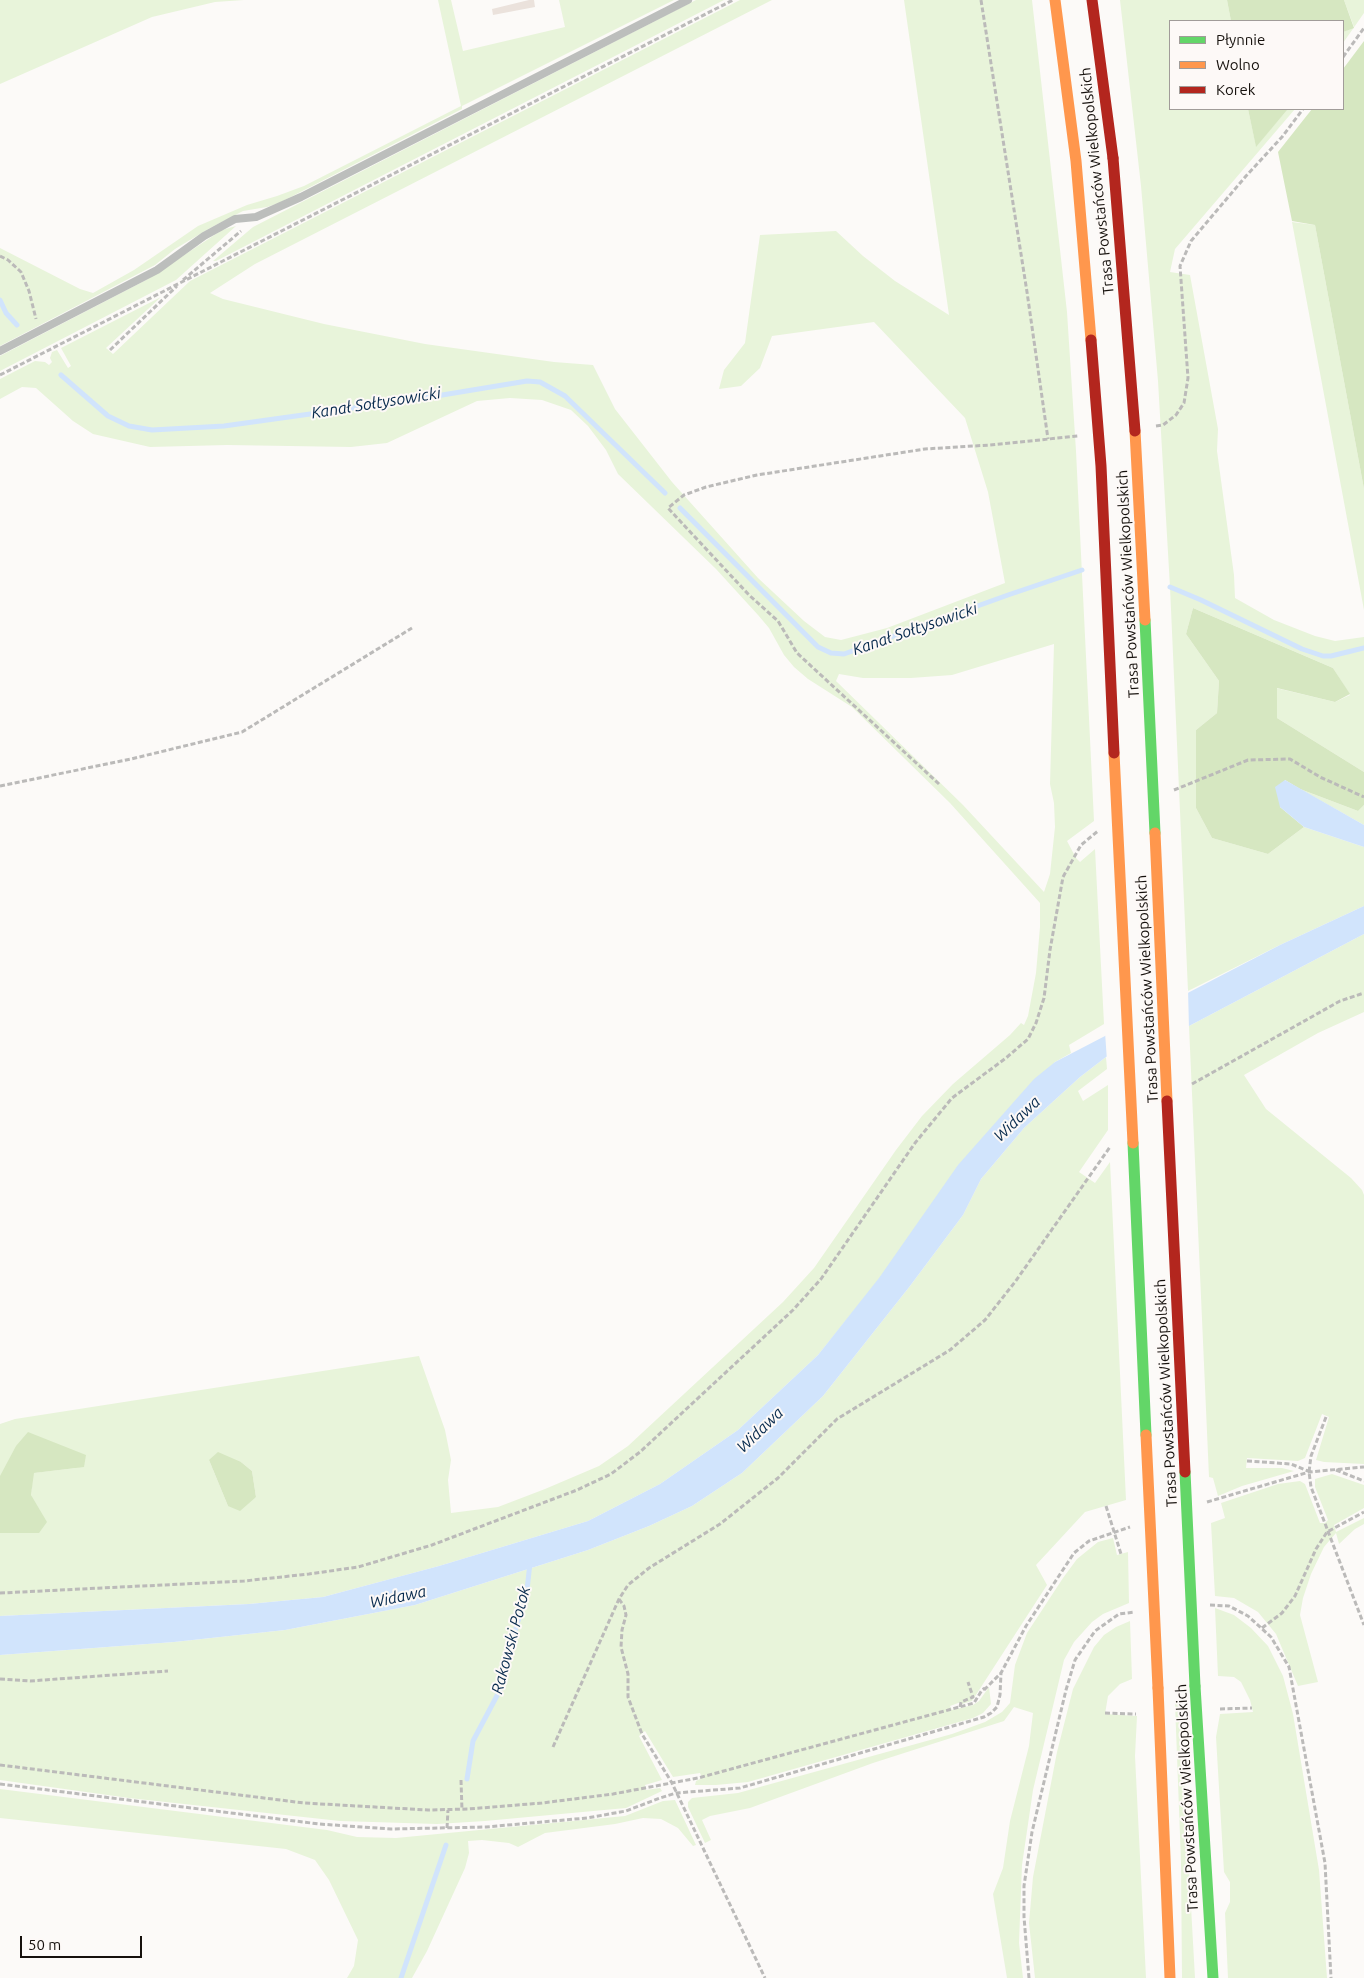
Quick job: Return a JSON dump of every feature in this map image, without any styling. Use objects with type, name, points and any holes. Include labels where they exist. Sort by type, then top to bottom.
[{"type":"highway","name":"Trasa Powstańców Wielkopolskich","points":[[1055,0],[1076,161],[1101,466],[1170,1978]]},
{"type":"highway","name":"Trasa Powstańców Wielkopolskich","points":[[1092,0],[1112,158],[1137,454],[1195,1686],[1213,1978]]},
{"type":"lane","points":[[0,351],[157,270],[204,236],[235,219],[256,217],[301,197],[688,0]]},
{"type":"path","points":[[0,375],[733,0]]},
{"type":"path","points":[[938,784],[797,653],[778,621],[749,595],[668,508],[684,495],[706,487],[757,475],[925,449],[990,446],[1048,439],[981,0]]},
{"type":"path","points":[[1344,55],[1364,28]]},
{"type":"path","points":[[1191,241],[1282,137],[1302,110]]},
{"type":"path","points":[[110,350],[179,284],[246,226]]},
{"type":"path","points":[[0,256],[8,260],[21,272],[30,291],[37,322],[41,329]]},
{"type":"path","points":[[0,786],[131,759],[242,732],[412,628]]},
{"type":"path","points":[[1178,787],[1248,760],[1290,759],[1320,777],[1364,797]]},
{"type":"path","points":[[0,1594],[244,1581],[358,1567],[441,1541],[577,1490],[611,1474],[640,1452],[793,1310],[821,1279],[914,1143],[952,1098],[1006,1058],[1028,1039],[1036,1023],[1044,998],[1050,950],[1063,877],[1081,845],[1096,832]]},
{"type":"path","points":[[1192,1084],[1340,1001],[1364,993]]},
{"type":"path","points":[[553,1747],[619,1599],[628,1585],[649,1568],[720,1524],[778,1478],[837,1419],[950,1350],[985,1320],[1015,1282],[1110,1147]]},
{"type":"path","points":[[1326,1417],[1311,1456],[1309,1472],[1311,1488],[1364,1625]]},
{"type":"path","points":[[1247,1461],[1291,1464],[1309,1472]]},
{"type":"path","points":[[1364,1467],[1333,1469],[1364,1481]]},
{"type":"path","points":[[1106,1506],[1121,1554]]},
{"type":"path","points":[[1262,1628],[1282,1612],[1295,1596],[1316,1549],[1327,1532],[1364,1512]]},
{"type":"path","points":[[0,1765],[304,1803],[448,1810],[542,1803],[613,1794],[698,1778],[960,1707],[976,1701],[982,1690],[1001,1673],[1026,1626],[1074,1553]]},
{"type":"path","points":[[619,1599],[624,1606],[626,1615],[622,1630],[621,1647],[628,1674],[628,1698],[642,1734],[672,1783],[765,1978]]},
{"type":"path","points":[[0,1680],[30,1681],[168,1671]]},
{"type":"path","points":[[0,1784],[319,1824],[391,1829],[486,1827],[587,1818],[626,1811],[676,1793],[740,1788],[984,1717],[997,1707],[1001,1690],[1001,1673]]},
{"type":"path","points":[[960,1707],[961,1702],[973,1697],[968,1682]]},
{"type":"path","points":[[1220,1708],[1252,1708]]},
{"type":"path","points":[[1105,1713],[1136,1714]]},
{"type":"path","points":[[462,1780],[462,1810]]},
{"type":"path","points":[[447,1828],[448,1810]]},
{"type":"green space","points":[[0,0],[244,0],[215,2],[152,17],[0,84]]},
{"type":"green space","points":[[438,0],[451,0],[463,51],[565,27],[559,0],[674,0],[462,106],[462,109],[279,203],[243,211],[175,249],[155,265],[0,346],[0,248],[80,289],[93,293],[134,270],[198,226],[247,205],[304,186],[461,106]]},
{"type":"green space","points":[[696,0],[724,0],[213,261],[253,227]]},
{"type":"green space","points":[[740,0],[772,0],[255,264],[210,293],[223,299],[324,324],[425,344],[554,362],[593,365],[615,409],[672,482],[758,578],[804,621],[825,637],[841,640],[887,628],[1005,583],[988,492],[965,418],[874,322],[772,336],[760,368],[741,386],[719,389],[724,370],[745,343],[760,235],[836,231],[863,256],[895,281],[949,315],[904,0],[1032,0],[1067,312],[1076,451],[1094,821],[1067,841],[1080,862],[1095,849],[1104,1024],[1069,1045],[1071,1053],[1055,1062],[818,1355],[738,1430],[660,1484],[588,1521],[439,1566],[323,1597],[249,1604],[0,1616],[0,1533],[39,1533],[31,1495],[33,1473],[84,1467],[0,1476],[0,1424],[15,1419],[419,1356],[445,1430],[451,1460],[448,1480],[451,1513],[498,1507],[599,1466],[628,1446],[783,1302],[814,1268],[896,1150],[922,1116],[953,1084],[1010,1035],[1021,1023],[1024,1025],[1028,1016],[1036,973],[1040,903],[950,803],[852,707],[808,679],[794,667],[784,655],[769,628],[758,615],[716,569],[618,474],[606,450],[588,426],[571,410],[542,400],[510,398],[477,401],[387,443],[351,447],[227,445],[150,447],[93,434],[73,421],[36,388],[22,387],[0,399],[0,379],[35,361],[45,362],[49,365],[52,362],[50,358],[52,352],[57,350],[68,368],[71,366],[61,348],[161,297],[106,348],[113,354],[190,281]],"holes":[[[1054,644],[1050,784],[1054,803],[1055,827],[1050,874],[1044,892],[963,805],[836,681],[839,674],[863,678],[911,678],[952,675]],[[209,1460],[241,1462],[252,1471],[256,1497],[228,1506]]]},
{"type":"green space","points":[[1120,0],[1227,0],[1231,20],[1169,20],[1169,110],[1248,110],[1256,146],[1287,110],[1294,110],[1175,249],[1170,272],[1190,275],[1218,429],[1217,451],[1234,575],[1235,598],[1274,620],[1315,636],[1335,641],[1364,637],[1364,772],[1277,718],[1276,688],[1335,702],[1350,695],[1333,668],[1193,608],[1186,634],[1219,681],[1217,713],[1196,730],[1196,808],[1212,838],[1268,854],[1304,827],[1364,847],[1364,906],[1188,991],[1170,587],[1158,381],[1141,186]]},
{"type":"green space","points":[[1227,0],[1344,0],[1354,28],[1344,32],[1344,20],[1231,20]]},
{"type":"green space","points":[[1344,0],[1364,0],[1364,13],[1344,42],[1344,32],[1354,27]]},
{"type":"green space","points":[[1364,41],[1364,489],[1315,225],[1292,221],[1278,152],[1311,110],[1344,110],[1344,68]]},
{"type":"green space","points":[[1248,110],[1287,110],[1256,147]]},
{"type":"green space","points":[[1292,222],[1315,225],[1364,489],[1364,610]]},
{"type":"green space","points":[[236,226],[176,280],[0,371],[0,356],[148,279],[222,230]]},
{"type":"green space","points":[[1193,608],[1333,668],[1350,694],[1335,702],[1277,688],[1277,718],[1364,772],[1364,805],[1358,811],[1300,789],[1285,780],[1280,807],[1304,827],[1268,854],[1212,838],[1196,808],[1196,730],[1217,713],[1219,681],[1186,634]]},
{"type":"green space","points":[[1300,789],[1358,811],[1364,805],[1364,825]]},
{"type":"green space","points":[[1364,934],[1364,1012],[1318,1033],[1244,1075],[1266,1109],[1351,1178],[1364,1195],[1364,1464],[1316,1460],[1329,1417],[1322,1414],[1305,1458],[1298,1461],[1247,1458],[1246,1468],[1282,1468],[1294,1471],[1242,1486],[1218,1496],[1213,1478],[1209,1477],[1189,1026]]},
{"type":"green space","points":[[1106,1057],[1107,1069],[1078,1091],[1083,1101],[1108,1085],[1108,1130],[1079,1172],[1095,1183],[1110,1162],[1126,1500],[1085,1512],[1036,1565],[1047,1585],[972,1701],[950,1706],[952,1710],[973,1705],[979,1701],[989,1687],[991,1704],[983,1713],[973,1718],[748,1782],[716,1785],[695,1785],[696,1781],[702,1778],[700,1773],[673,1777],[645,1731],[639,1736],[662,1780],[645,1785],[646,1790],[660,1788],[662,1791],[626,1808],[485,1821],[437,1824],[340,1821],[129,1798],[0,1780],[0,1655],[174,1642],[285,1630],[415,1605],[588,1550],[649,1526],[692,1506],[742,1473],[823,1396],[910,1286],[963,1215],[981,1179],[1024,1128],[1080,1077]]},
{"type":"green space","points":[[28,1432],[86,1455],[84,1467],[34,1473],[31,1495],[47,1522],[39,1533],[0,1533],[0,1476],[16,1446]]},
{"type":"green space","points":[[218,1452],[241,1462],[252,1471],[256,1497],[240,1511],[228,1506],[209,1460]]},
{"type":"green space","points":[[1332,1474],[1364,1485],[1364,1508],[1334,1525],[1336,1532],[1364,1518],[1364,1524],[1355,1529],[1339,1544],[1336,1533],[1324,1547],[1311,1574],[1303,1598],[1300,1615],[1318,1682],[1298,1686],[1276,1634],[1258,1612],[1234,1598],[1215,1596],[1211,1523],[1225,1518],[1221,1503],[1278,1484],[1300,1481],[1305,1484],[1320,1523],[1325,1523],[1328,1520],[1315,1487],[1315,1479]]},
{"type":"green space","points":[[1113,1538],[1117,1555],[1128,1552],[1129,1603],[1103,1614],[1092,1622],[1074,1642],[1064,1660],[1033,1790],[1022,1865],[1019,1943],[1023,1978],[1007,1978],[993,1894],[1003,1868],[1010,1821],[1029,1746],[1033,1713],[1014,1707],[1004,1721],[873,1763],[750,1808],[710,1816],[702,1820],[711,1840],[705,1843],[688,1807],[688,1802],[692,1798],[738,1793],[952,1734],[985,1722],[1002,1712],[1010,1703],[1015,1665],[1027,1633],[1077,1559],[1098,1542]]},
{"type":"green space","points":[[1215,1608],[1234,1615],[1251,1628],[1268,1646],[1283,1676],[1293,1714],[1319,1870],[1327,1978],[1228,1978],[1225,1913],[1230,1902],[1230,1882],[1224,1872],[1216,1737],[1220,1714],[1253,1712],[1250,1700],[1241,1682],[1234,1677],[1218,1676]]},
{"type":"green space","points":[[1130,1621],[1132,1679],[1120,1684],[1108,1696],[1105,1714],[1137,1716],[1135,1756],[1146,1978],[1035,1978],[1029,1923],[1033,1877],[1057,1752],[1073,1689],[1094,1647],[1104,1635]]},
{"type":"green space","points":[[1180,1701],[1195,1978],[1182,1978],[1181,1862],[1175,1703]]},
{"type":"green space","points":[[0,1789],[327,1830],[357,1837],[396,1838],[625,1816],[663,1801],[675,1800],[696,1845],[693,1846],[678,1828],[661,1819],[643,1818],[615,1824],[545,1833],[518,1847],[509,1843],[482,1840],[468,1841],[469,1853],[465,1868],[427,1951],[412,1978],[347,1978],[354,1966],[358,1940],[329,1880],[315,1860],[286,1849],[0,1818]]},
{"type":"water","points":[[1285,780],[1364,825],[1364,847],[1304,827],[1280,807],[1275,787]]},
{"type":"water","name":"Widawa","points":[[1364,906],[1364,934],[1189,1026],[1106,1057],[1080,1077],[1024,1128],[981,1179],[963,1215],[910,1286],[823,1396],[742,1473],[692,1506],[649,1526],[588,1550],[415,1605],[285,1630],[174,1642],[0,1655],[0,1616],[249,1604],[323,1597],[439,1566],[588,1521],[660,1484],[738,1430],[818,1355],[879,1278],[958,1165],[1034,1079],[1055,1062],[1280,945]]},
{"type":"pier","points":[[1188,989],[1189,1029],[1151,1043],[1149,1009]]},
{"type":"pier","points":[[1145,1011],[1147,1045],[1107,1061],[1105,1032]]},
{"type":"building","points":[[534,0],[535,7],[493,15],[492,9]]},
{"type":"waterway","name":"Kanał Sołtysowicki","points":[[0,300],[6,313],[17,325]]},
{"type":"waterway","name":"Kanał Sołtysowicki","points":[[61,375],[108,416],[129,426],[152,430],[224,426],[418,399],[527,381],[540,382],[565,396],[665,493]]},
{"type":"waterway","name":"Kanał Sołtysowicki","points":[[680,508],[818,647],[831,653],[844,654],[1082,570]]},
{"type":"waterway","name":"Kanał Sołtysowicki","points":[[1170,587],[1302,649],[1323,656],[1331,656],[1364,648]]},
{"type":"waterway","name":"Rakowski Potok","points":[[467,1779],[473,1741],[500,1690],[517,1624],[526,1599],[530,1563]]},
{"type":"waterway","name":"Rakowski Potok","points":[[401,1978],[446,1845]]},
{"type":"traffic: fast","points":[[1145,620],[1155,833]]},
{"type":"traffic: fast","points":[[1133,1143],[1146,1435]]},
{"type":"traffic: fast","points":[[1185,1472],[1195,1686]]},
{"type":"traffic: fast","points":[[1195,1686],[1213,1978]]},
{"type":"traffic: slow","points":[[1055,0],[1076,161],[1091,340]]},
{"type":"traffic: slow","points":[[1135,431],[1145,620]]},
{"type":"traffic: slow","points":[[1114,753],[1133,1143]]},
{"type":"traffic: slow","points":[[1155,833],[1167,1101]]},
{"type":"traffic: slow","points":[[1146,1435],[1158,1688]]},
{"type":"traffic: slow","points":[[1158,1688],[1170,1978]]},
{"type":"traffic: jam","points":[[1092,0],[1113,158]]},
{"type":"traffic: jam","points":[[1113,158],[1135,431]]},
{"type":"traffic: jam","points":[[1091,340],[1101,466],[1114,753]]},
{"type":"traffic: jam","points":[[1167,1101],[1185,1472]]}]
